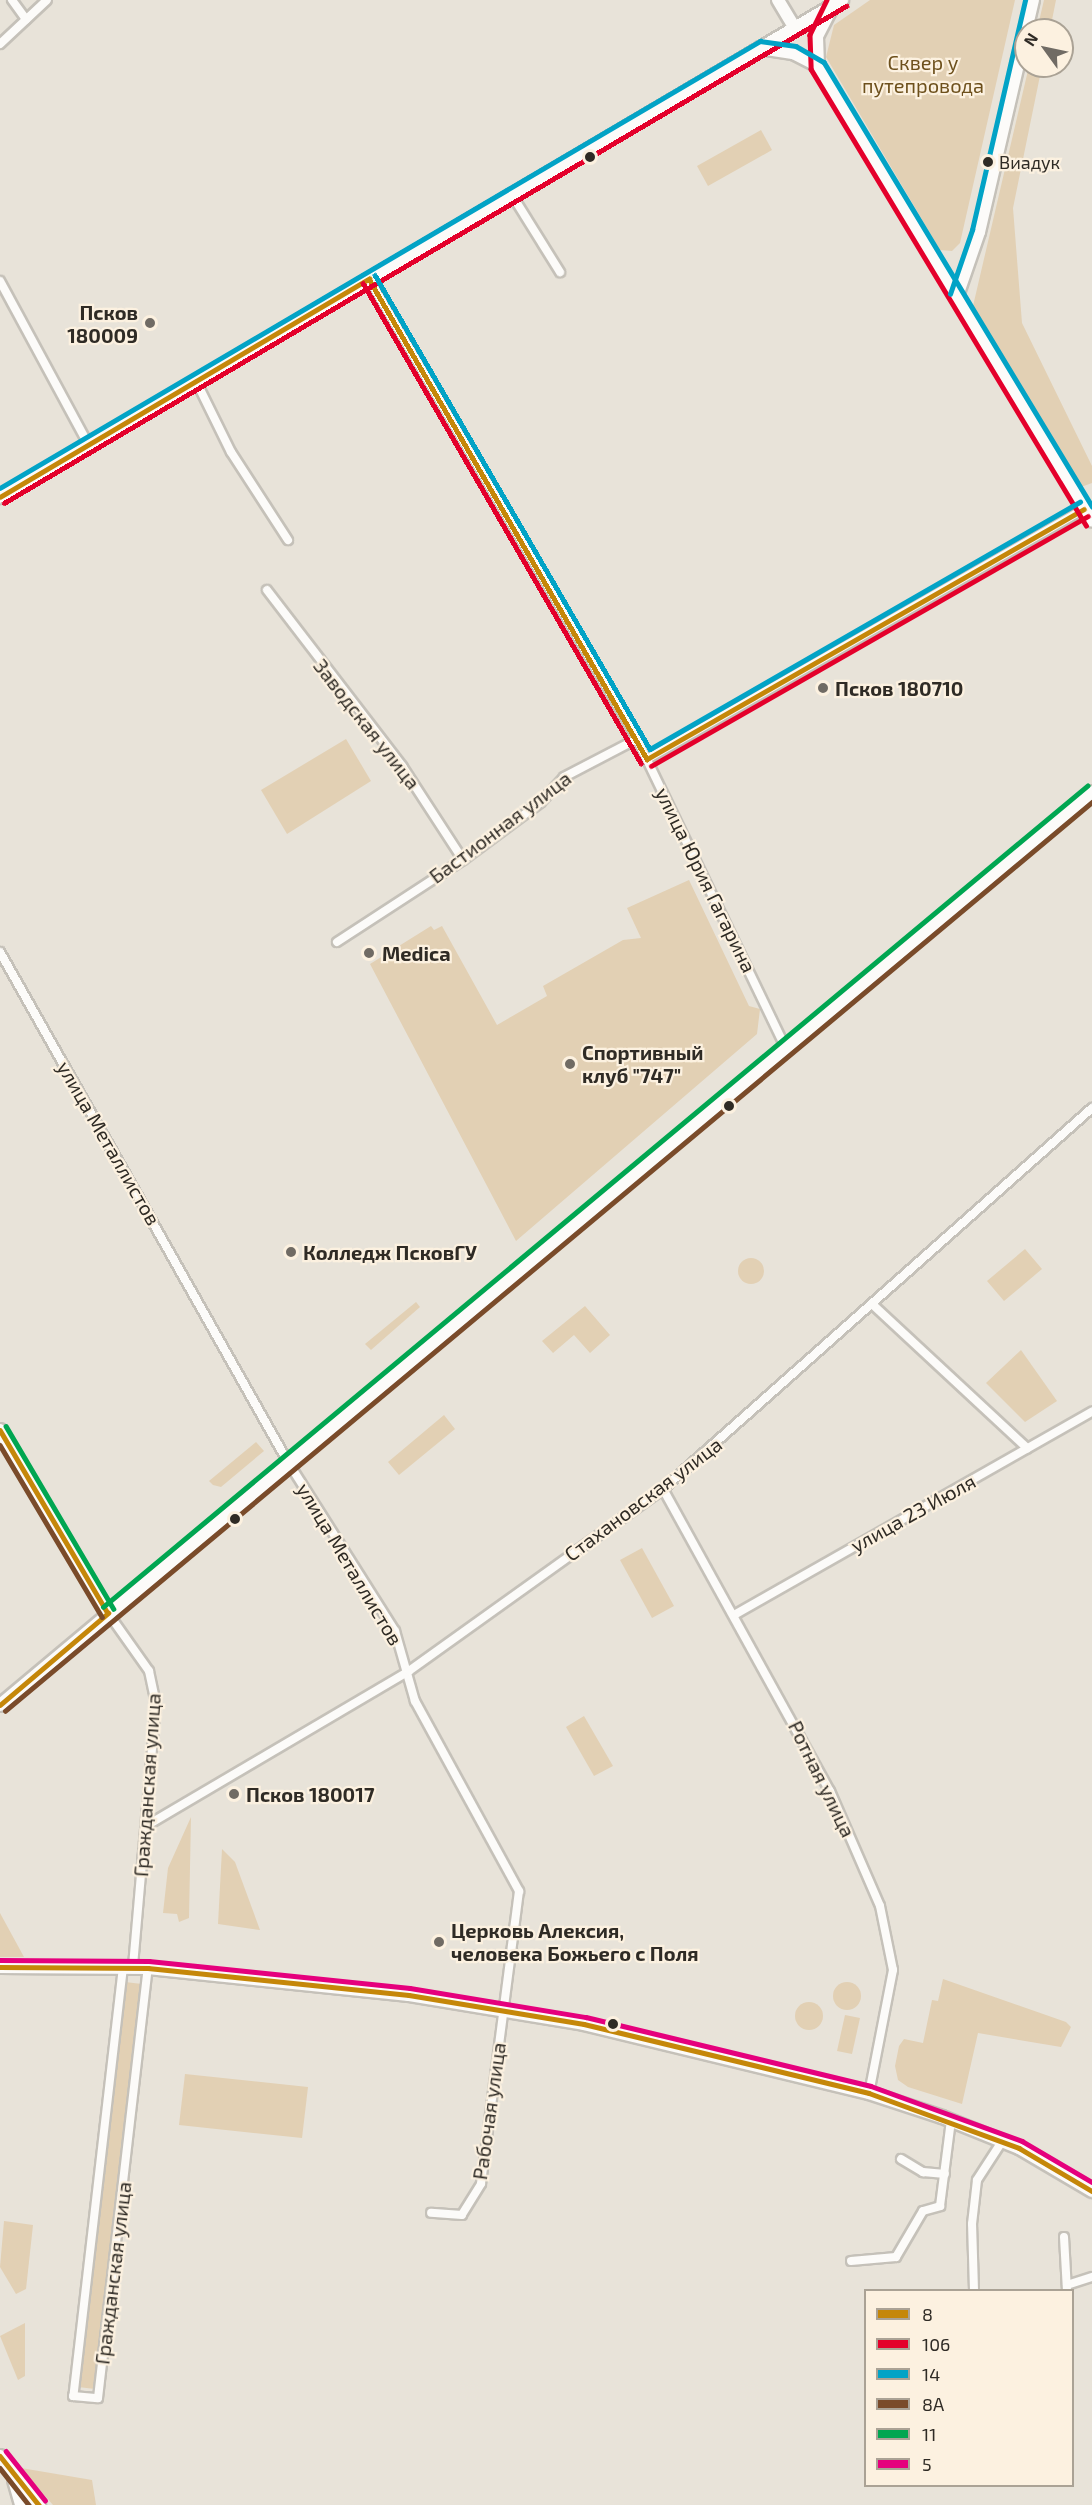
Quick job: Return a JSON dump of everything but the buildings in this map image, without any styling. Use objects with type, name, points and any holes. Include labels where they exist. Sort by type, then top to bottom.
[{"type":"main road","points":[[778,0],[794,27]]},
{"type":"main road","points":[[957,296],[979,231],[1033,0]]},
{"type":"main road","points":[[0,497],[838,3]]},
{"type":"main road","points":[[838,3],[817,38],[818,66],[1092,521]]},
{"type":"main road","points":[[760,48],[793,53],[818,66]]},
{"type":"main road","points":[[0,1705],[1092,792]]},
{"type":"main road","name":"Гражданская улица","points":[[0,1430],[108,1613]]},
{"type":"main road","points":[[0,1967],[148,1968],[503,2009],[869,2093],[1003,2140],[1092,2191]]},
{"type":"main road","points":[[0,2456],[14,2479],[39,2505]]},
{"type":"main road","points":[[14,2479],[21,2505]]},
{"type":"street","points":[[12,0],[26,19]]},
{"type":"street","points":[[0,44],[47,0]]},
{"type":"street","points":[[512,195],[560,272]]},
{"type":"street","name":"улица Юрия Гагарина","points":[[369,279],[637,739],[785,1047]]},
{"type":"street","points":[[0,281],[88,444]]},
{"type":"street","points":[[196,381],[231,452],[288,540]]},
{"type":"street","points":[[647,759],[1084,509]]},
{"type":"street","name":"Заводская улица","points":[[267,591],[402,766],[463,860]]},
{"type":"street","name":"Бастионная улица","points":[[337,942],[463,860],[541,802],[564,777],[637,739]]},
{"type":"street","name":"улица Металлистов","points":[[0,952],[288,1462],[395,1631],[409,1671],[415,1701],[519,1891],[503,2009]]},
{"type":"street","name":"Стахановская улица","points":[[146,1826],[409,1671],[663,1489],[1092,1108]]},
{"type":"street","points":[[872,1304],[1028,1448]]},
{"type":"street","name":"улица 23 Июля","points":[[734,1615],[1092,1412]]},
{"type":"street","name":"Ротная улица","points":[[663,1489],[830,1791],[879,1906],[892,1970],[869,2093]]},
{"type":"street","name":"Гражданская улица","points":[[108,1613],[154,1685],[146,1826],[73,2396],[98,2398],[148,1968]]},
{"type":"street","name":"Рабочая улица","points":[[431,2212],[462,2215],[481,2184],[503,2009]]},
{"type":"street","points":[[851,2261],[896,2257],[923,2211],[940,2206],[951,2120]]},
{"type":"street","points":[[974,2289],[972,2224],[978,2180],[1003,2140]]},
{"type":"street","points":[[901,2159],[923,2172],[945,2174]]},
{"type":"street","points":[[1064,2237],[1067,2288],[1092,2277]]},
{"type":"green space","name":"Сквер у путепровода","points":[[870,0],[1015,0],[960,243],[952,251],[940,250],[826,57],[834,25]]},
{"type":"green space","points":[[1044,0],[1056,0],[1052,18],[1040,18]]},
{"type":"green space","points":[[1026,78],[1040,78],[1013,208],[1022,323],[1092,466],[1092,483],[1081,487],[973,306]]},
{"type":"green space","points":[[761,130],[772,150],[708,186],[697,166]]},
{"type":"green space","points":[[346,739],[371,781],[287,834],[261,790]]},
{"type":"green space","name":"Спортивный клуб \"747\"","points":[[689,880],[749,1006],[760,1009],[757,1034],[516,1241],[370,964],[431,926],[434,930],[442,926],[497,1025],[547,996],[543,986],[623,940],[641,938],[627,908]]},
{"type":"green space","points":[[1025,1249],[1042,1269],[1004,1301],[987,1281]]},
{"type":"green space","points":[[751,1258],[760,1262],[764,1271],[760,1280],[751,1284],[742,1280],[738,1271],[742,1262]]},
{"type":"green space","points":[[416,1302],[420,1307],[371,1350],[365,1344]]},
{"type":"green space","points":[[585,1306],[610,1335],[590,1353],[574,1335],[553,1353],[542,1341]]},
{"type":"green space","points":[[1021,1350],[1057,1401],[1025,1422],[986,1383]]},
{"type":"green space","points":[[444,1415],[455,1429],[399,1475],[388,1462]]},
{"type":"green space","points":[[256,1442],[264,1451],[221,1487],[209,1481]]},
{"type":"green space","points":[[642,1548],[674,1606],[652,1618],[620,1560]]},
{"type":"green space","points":[[584,1716],[613,1766],[594,1776],[566,1727]]},
{"type":"green space","points":[[191,1817],[189,1918],[179,1922],[177,1914],[163,1913],[168,1868]]},
{"type":"green space","points":[[222,1849],[235,1862],[260,1930],[218,1924]]},
{"type":"green space","points":[[0,1913],[24,1957],[0,1957]]},
{"type":"green space","points":[[943,1979],[1066,2022],[1071,2027],[1061,2047],[978,2033],[962,2104],[908,2087],[898,2080],[895,2066],[899,2046],[904,2039],[923,2043],[932,2000],[938,2001]]},
{"type":"green space","points":[[125,1982],[142,1984],[95,2389],[78,2387]]},
{"type":"green space","points":[[847,1982],[857,1986],[861,1996],[857,2006],[847,2010],[837,2006],[833,1996],[837,1986]]},
{"type":"green space","points":[[809,2002],[819,2006],[823,2016],[819,2026],[809,2030],[799,2026],[795,2016],[799,2006]]},
{"type":"green space","points":[[845,2015],[860,2018],[852,2054],[837,2051]]},
{"type":"green space","points":[[185,2074],[308,2087],[302,2138],[179,2125]]},
{"type":"green space","points":[[4,2221],[33,2225],[26,2289],[16,2294],[0,2267]]},
{"type":"green space","points":[[25,2323],[25,2376],[18,2380],[0,2336]]},
{"type":"green space","points":[[21,2468],[92,2480],[96,2505],[53,2505]]},
{"type":"transit line","name":"106","points":[[827,0],[810,35],[811,69],[1086,525]]},
{"type":"transit line","name":"14","points":[[950,294],[972,230],[1025,0]]},
{"type":"transit line","name":"106","points":[[4,503],[846,6]]},
{"type":"transit line","name":"14","points":[[0,488],[760,41],[796,46],[824,62],[1092,506]]},
{"type":"transit line","name":"14","points":[[375,275],[650,749],[1080,502]]},
{"type":"transit line","name":"8","points":[[369,279],[647,759]]},
{"type":"transit line","name":"8","points":[[0,497],[369,279]]},
{"type":"transit line","name":"106","points":[[363,283],[641,763]]},
{"type":"transit line","name":"8","points":[[647,759],[1084,509]]},
{"type":"transit line","name":"106","points":[[651,766],[1088,516]]},
{"type":"transit line","name":"11","points":[[103,1607],[1087,786]]},
{"type":"transit line","name":"8А","points":[[5,1711],[1092,802]]},
{"type":"transit line","name":"11","points":[[6,1426],[114,1609]]},
{"type":"transit line","name":"8","points":[[0,1430],[108,1613]]},
{"type":"transit line","name":"8А","points":[[0,1445],[102,1617]]},
{"type":"transit line","name":"8","points":[[0,1705],[108,1613]]},
{"type":"transit line","name":"5","points":[[0,1960],[149,1961],[410,1988],[586,2017],[871,2086],[1022,2141],[1092,2182]]},
{"type":"transit line","name":"8","points":[[0,1967],[148,1968],[409,1995],[584,2024],[869,2093],[1019,2148],[1092,2191]]},
{"type":"transit line","name":"5","points":[[6,2451],[45,2500]]},
{"type":"transit line","name":"8","points":[[0,2456],[39,2505]]},
{"type":"transit line","name":"8А","points":[[0,2468],[29,2505]]},
{"type":"place","name":"Виадук","points":[[988,162]]},
{"type":"place","name":"Псков 180009","points":[[150,323]]},
{"type":"place","name":"Псков 180710","points":[[823,688]]},
{"type":"place","name":"Medica","points":[[369,953]]},
{"type":"place","name":"Спортивный клуб \"747\"","points":[[570,1064]]},
{"type":"place","name":"Колледж ПсковГУ","points":[[291,1252]]},
{"type":"place","name":"Псков 180017","points":[[234,1794]]},
{"type":"place","name":"Церковь Алексия, человека Божьего с Поля","points":[[439,1942]]}]
